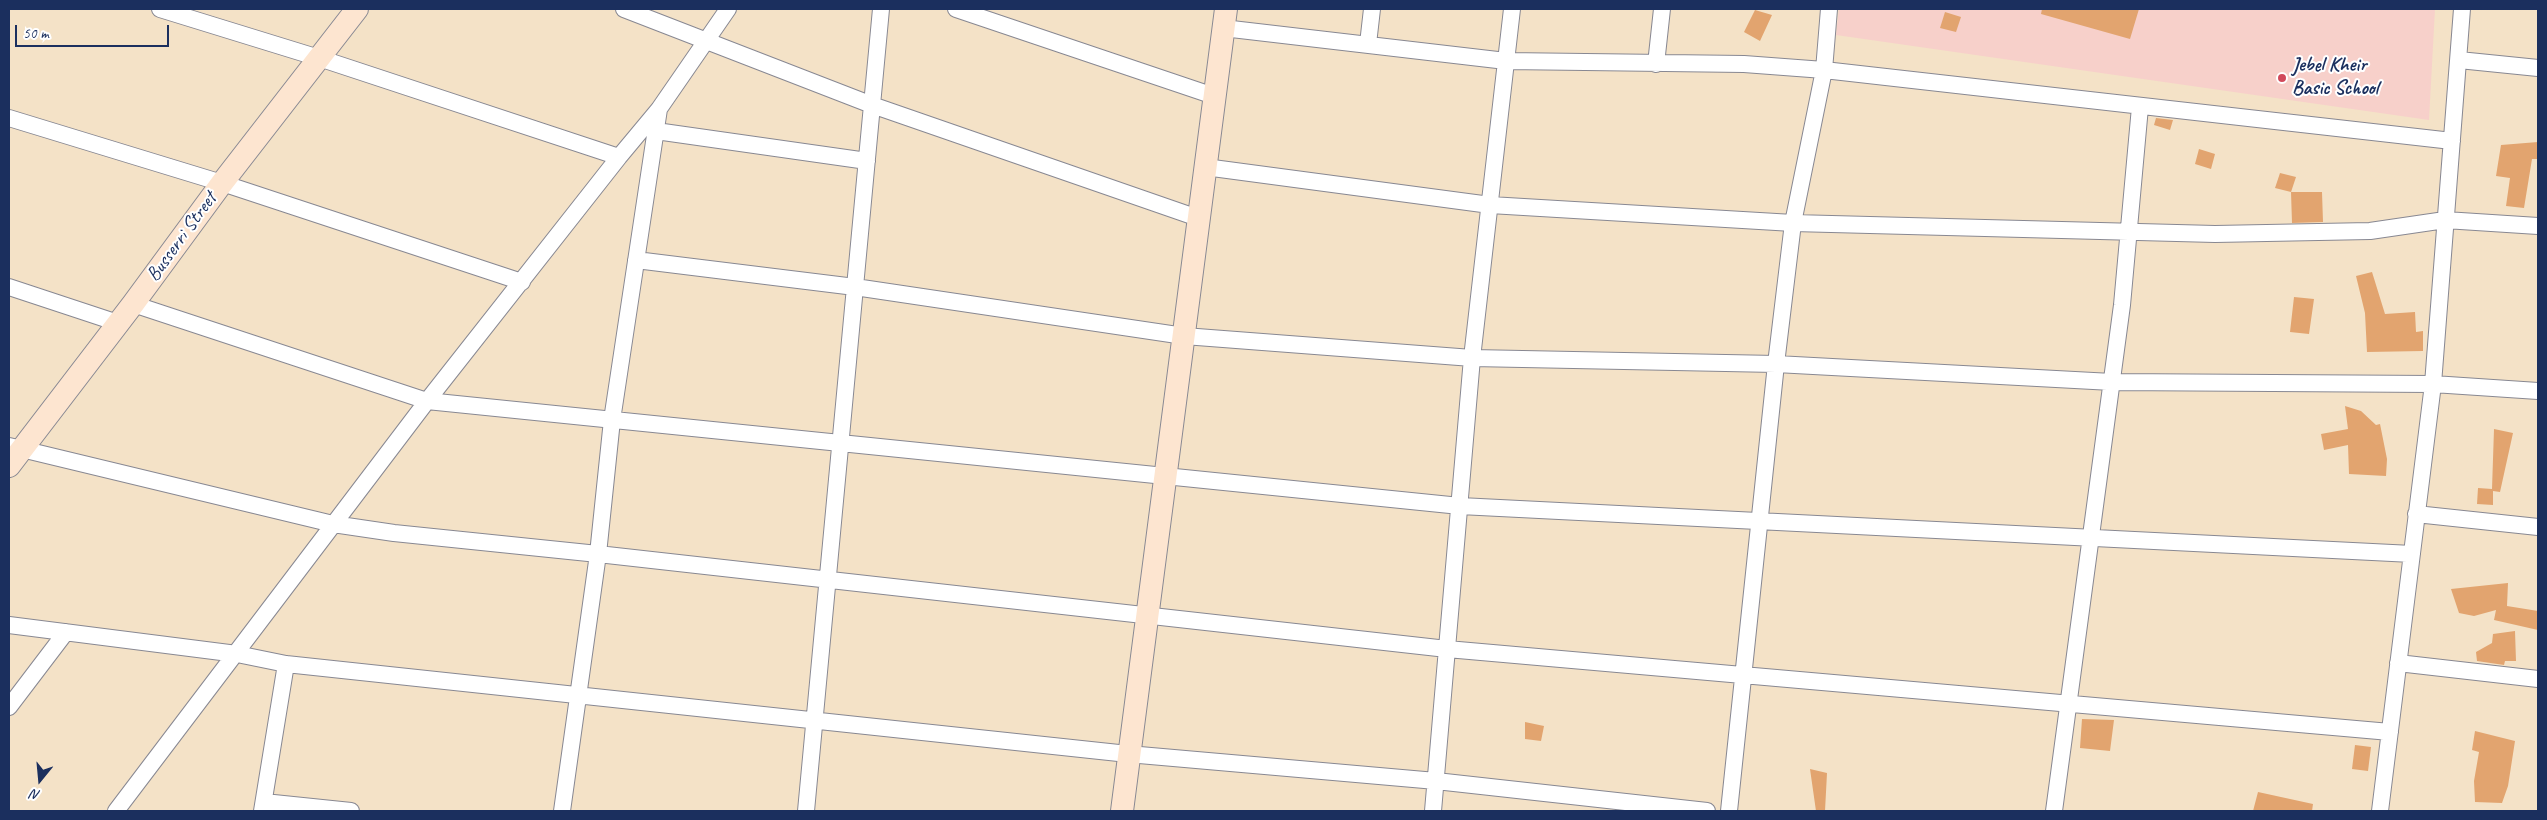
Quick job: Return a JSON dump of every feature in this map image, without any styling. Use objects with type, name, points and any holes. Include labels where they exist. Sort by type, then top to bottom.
[{"type":"street","points":[[160,9],[319,58],[619,156]]},
{"type":"street","name":"Busserri Street","points":[[13,454],[133,304],[222,183],[357,9]]},
{"type":"street","points":[[624,9],[872,105],[1198,218]]},
{"type":"street","points":[[116,811],[237,654],[427,401],[619,156],[659,109],[728,9]]},
{"type":"street","points":[[806,811],[881,9]]},
{"type":"street","points":[[956,9],[1214,96]]},
{"type":"street","points":[[1368,44],[1372,9]]},
{"type":"street","points":[[1433,811],[1472,358],[1512,9]]},
{"type":"street","points":[[1656,64],[1662,9]]},
{"type":"street","points":[[1729,811],[1776,364],[1793,223],[1824,70],[1829,9]]},
{"type":"street","points":[[2380,811],[2433,384],[2462,9]]},
{"type":"street","points":[[1122,811],[1224,18],[1368,44],[1506,60],[1744,64],[1824,70],[2452,142]]},
{"type":"street","points":[[2459,60],[2538,68]]},
{"type":"street","points":[[2054,811],[2131,231],[2140,107]]},
{"type":"street","points":[[562,811],[576,695],[598,554],[612,420],[659,109]]},
{"type":"street","points":[[9,118],[222,183],[522,282]]},
{"type":"street","points":[[656,131],[867,161]]},
{"type":"street","points":[[1205,168],[1490,205],[1793,223],[2214,234],[2370,231],[2446,220],[2538,226]]},
{"type":"street","points":[[636,260],[855,288],[1184,336],[1472,358],[1776,364],[2112,382],[2433,384],[2538,391]]},
{"type":"street","points":[[9,287],[118,323]]},
{"type":"street","points":[[133,304],[427,401],[1460,506],[2412,554]]},
{"type":"street","points":[[13,454],[333,524],[394,533],[1447,649],[2390,732]]},
{"type":"street","points":[[2416,514],[2538,527]]},
{"type":"street","points":[[9,625],[237,654],[286,664],[1128,754],[1436,781],[1707,811]]},
{"type":"street","points":[[9,708],[66,632]]},
{"type":"street","points":[[2398,663],[2538,679]]},
{"type":"street","points":[[286,664],[263,806],[351,811]]},
{"type":"shaded area","name":"Jebel Kheir Basic School","points":[[1839,9],[2435,9],[2429,120],[1836,35]]},
{"type":"building","points":[[2042,9],[2139,9],[2130,39],[2041,14]]},
{"type":"building","points":[[1755,10],[1772,15],[1760,41],[1744,32]]},
{"type":"building","points":[[1945,12],[1961,17],[1956,32],[1940,28]]},
{"type":"building","points":[[2156,118],[2173,120],[2170,130],[2154,125]]},
{"type":"building","points":[[2538,142],[2538,159],[2532,159],[2524,208],[2506,206],[2510,178],[2496,176],[2501,145]]},
{"type":"building","points":[[2199,149],[2215,154],[2211,169],[2195,164]]},
{"type":"building","points":[[2280,173],[2296,177],[2291,192],[2275,188]]},
{"type":"building","points":[[2291,192],[2322,192],[2323,222],[2292,223]]},
{"type":"building","points":[[2372,272],[2385,314],[2415,312],[2416,332],[2423,331],[2423,351],[2367,352],[2365,313],[2356,276]]},
{"type":"building","points":[[2294,297],[2314,299],[2309,334],[2290,332]]},
{"type":"building","points":[[2345,406],[2361,411],[2376,425],[2380,424],[2387,459],[2386,476],[2349,474],[2348,445],[2324,450],[2321,434],[2348,429]]},
{"type":"building","points":[[2494,429],[2513,433],[2500,492],[2493,491],[2493,505],[2477,504],[2478,488],[2492,489]]},
{"type":"building","points":[[2508,583],[2507,606],[2538,611],[2538,630],[2494,620],[2496,610],[2474,616],[2459,613],[2451,589]]},
{"type":"building","points":[[2515,631],[2516,661],[2505,661],[2504,665],[2477,661],[2476,652],[2492,643],[2493,634]]},
{"type":"building","points":[[2082,719],[2114,720],[2110,751],[2080,748]]},
{"type":"building","points":[[1525,722],[1544,726],[1541,741],[1525,739]]},
{"type":"building","points":[[2475,731],[2515,741],[2508,786],[2502,803],[2475,802],[2474,781],[2479,752],[2472,750]]},
{"type":"building","points":[[2355,745],[2371,747],[2368,771],[2352,769]]},
{"type":"building","points":[[1810,769],[1827,773],[1825,811],[1816,811]]},
{"type":"building","points":[[2258,792],[2313,804],[2312,811],[2253,811]]},
{"type":"place","name":"Jebel Kheir Basic School","points":[[2282,78]]}]
